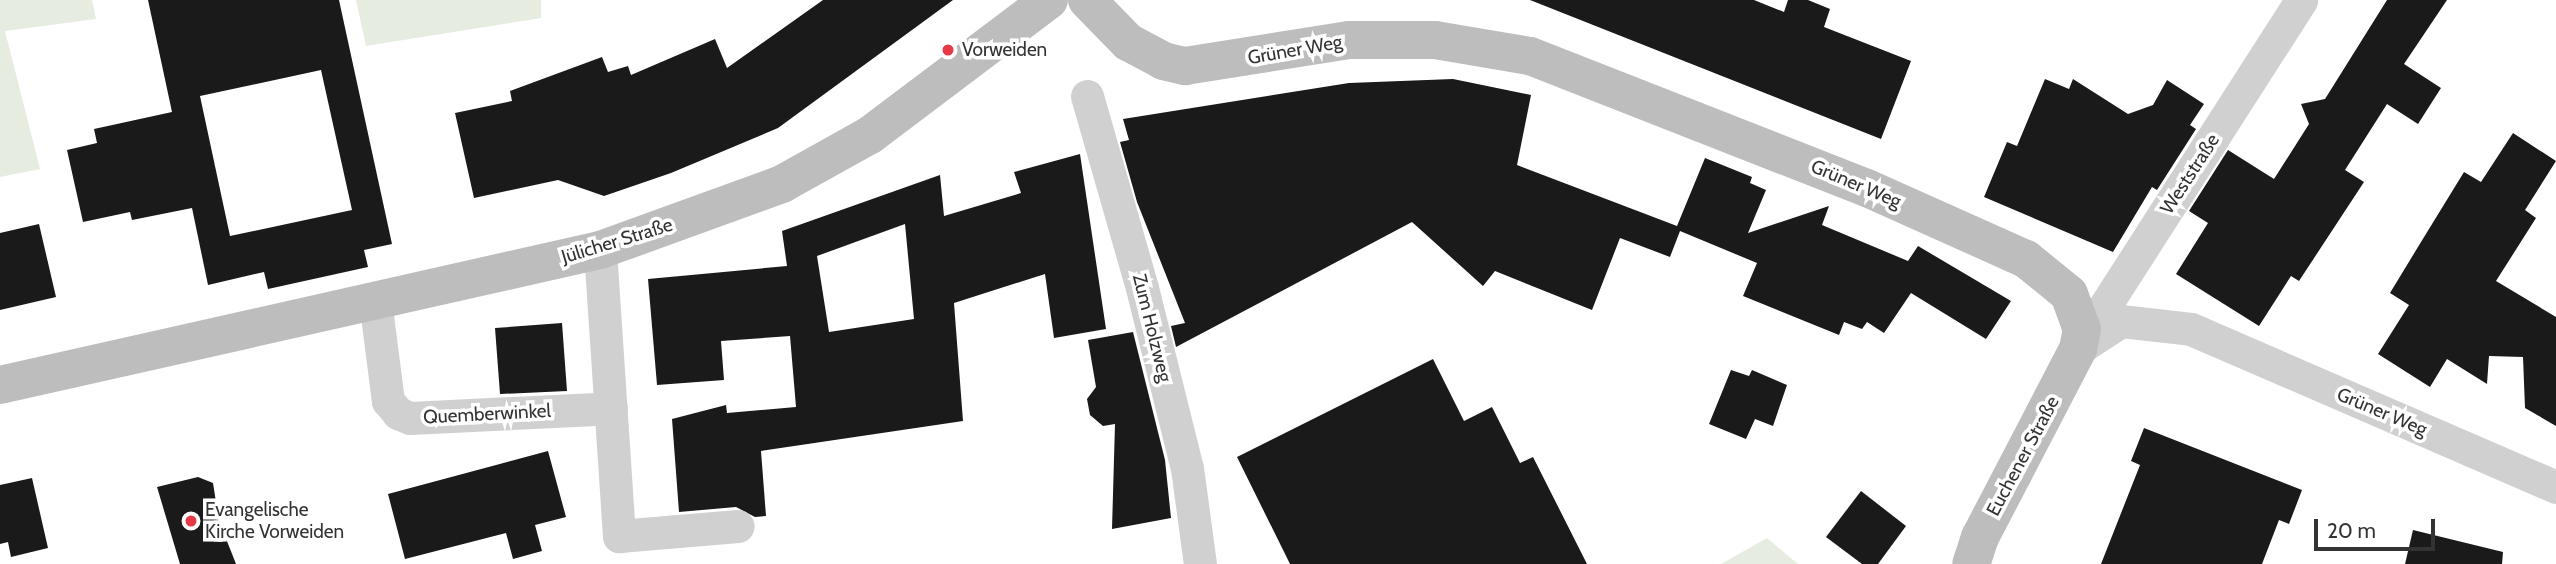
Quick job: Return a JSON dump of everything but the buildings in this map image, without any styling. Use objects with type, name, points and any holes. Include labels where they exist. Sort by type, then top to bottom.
[{"type":"street","name":"Jülicher Straße","points":[[0,386],[91,368],[375,300],[600,250],[782,184],[870,135],[1049,0]]},
{"type":"street","name":"Grüner Weg","points":[[1087,0],[1128,42],[1163,61],[1185,66],[1349,40],[1435,40],[1486,46],[1581,72],[1867,188],[2026,259],[2049,274],[2074,302],[2082,329],[2078,349]]},
{"type":"street","name":"Weststraße","points":[[2078,349],[2301,0]]},
{"type":"street","name":"Zum Holzweg","points":[[1087,96],[1142,288],[1187,468],[1200,564]]},
{"type":"street","points":[[600,250],[619,536],[738,526]]},
{"type":"street","name":"Quemberwinkel","points":[[375,300],[388,401],[397,413],[410,418],[611,408]]},
{"type":"street","name":"Grüner Weg","points":[[2078,349],[2121,321],[2191,329],[2556,486]]},
{"type":"street","name":"Euchener Straße","points":[[1971,564],[1980,537],[2078,349]]},
{"type":"shaded area","points":[[0,0],[92,0],[96,19],[5,31],[40,169],[0,177]]},
{"type":"shaded area","points":[[356,0],[541,0],[541,18],[366,46]]},
{"type":"shaded area","points":[[1767,538],[1798,564],[1721,564]]},
{"type":"place","name":"Vorweiden","points":[[948,50]]},
{"type":"place","name":"Evangelische Kirche Vorweiden","points":[[191,521]]}]
